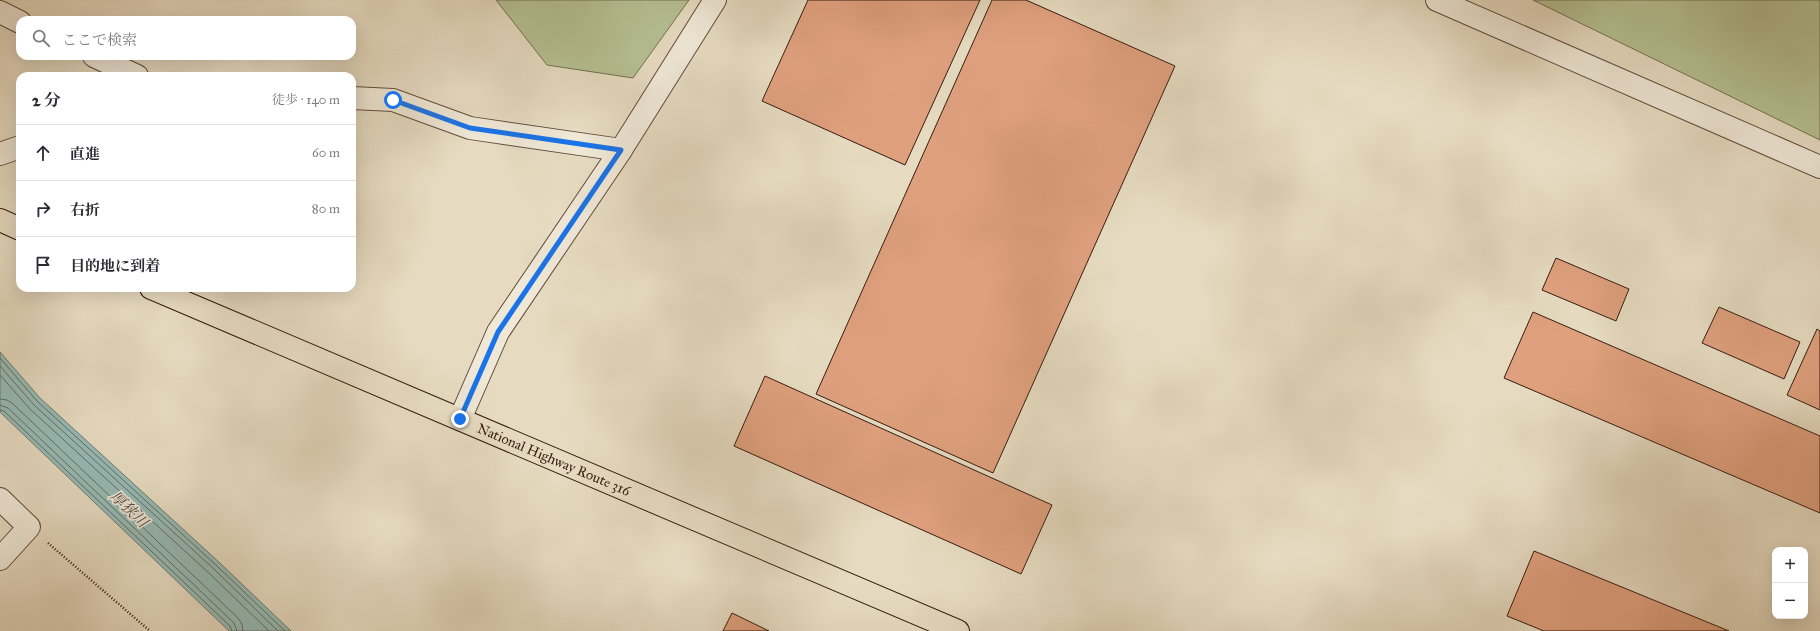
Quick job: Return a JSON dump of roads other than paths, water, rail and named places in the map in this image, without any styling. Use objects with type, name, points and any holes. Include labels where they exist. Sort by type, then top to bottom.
[{"type":"highway","points":[[0,220],[16,227]]},
{"type":"highway","name":"National Highway Route 316","points":[[160,292],[958,631]]},
{"type":"street","points":[[460,419],[498,332],[621,150],[715,0]]},
{"type":"street","points":[[1437,0],[1820,167]]},
{"type":"street","points":[[0,12],[16,20]]},
{"type":"street","points":[[103,60],[128,72]]},
{"type":"street","points":[[356,98],[393,100],[470,128],[621,150]]},
{"type":"street","points":[[0,154],[16,148]]},
{"type":"street","points":[[0,499],[29,527],[0,559]]},
{"type":"water","name":"厚狭川","points":[[0,352],[40,398],[221,564],[291,631],[229,631],[2,414],[0,412]]}]
